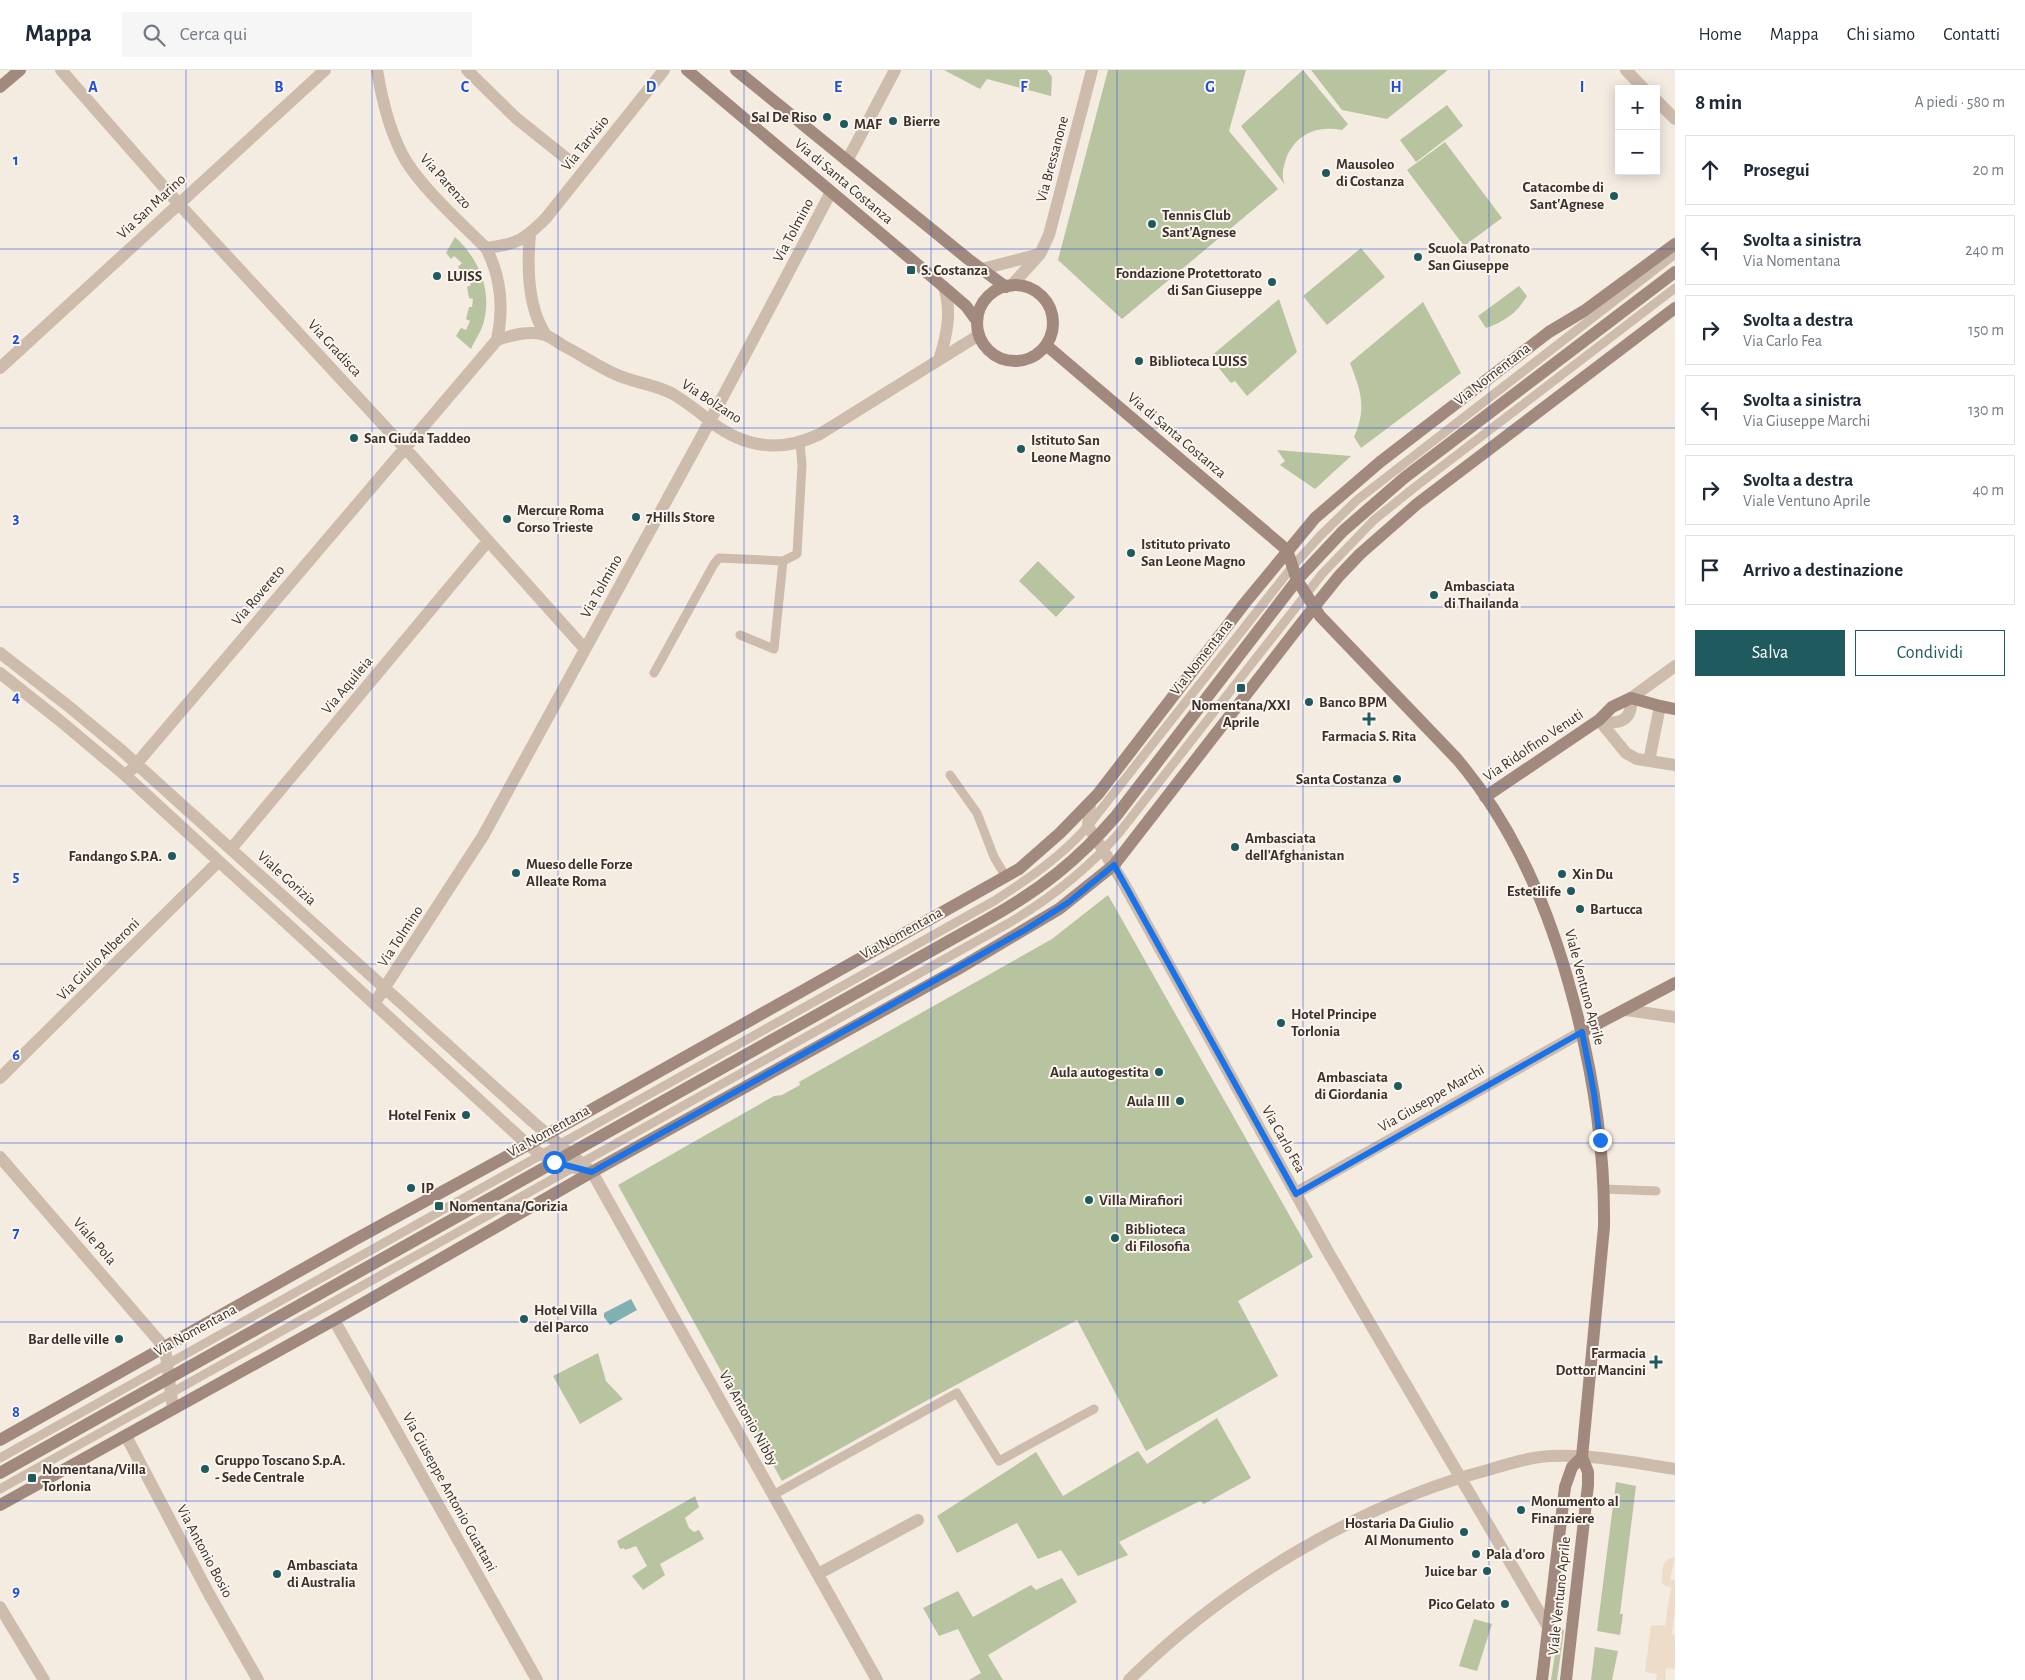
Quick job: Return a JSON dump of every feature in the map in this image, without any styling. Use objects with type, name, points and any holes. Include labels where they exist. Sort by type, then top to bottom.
[{"type":"street","points":[[0,87],[20,70]]},
{"type":"street","name":"Via Gradisca","points":[[61,70],[178,203],[404,448],[584,649]]},
{"type":"street","name":"Via San Marino","points":[[0,368],[325,70]]},
{"type":"street","name":"Via Parenzo","points":[[377,70],[392,128],[406,161],[421,181],[486,248],[495,267],[500,304],[496,340]]},
{"type":"street","points":[[467,70],[522,123],[571,162]]},
{"type":"street","name":"Via Tarvisio","points":[[530,234],[553,210],[664,70]]},
{"type":"street","name":"Via di Santa Costanza","points":[[686,70],[944,287],[966,306],[977,321]]},
{"type":"street","name":"Via di Santa Costanza","points":[[736,70],[982,270],[1008,286]]},
{"type":"street","points":[[847,161],[895,70]]},
{"type":"street","name":"Via Bressanone","points":[[1008,286],[1040,254],[1051,228],[1092,70]]},
{"type":"street","points":[[1626,70],[1640,85]]},
{"type":"street","points":[[1660,104],[1675,119]]},
{"type":"street","name":"Via Tolmino","points":[[374,1004],[483,836],[710,422],[831,192]]},
{"type":"street","points":[[486,248],[512,244],[530,234]]},
{"type":"street","points":[[530,234],[528,270],[534,313],[546,335]]},
{"type":"street","name":"Via Nomentana","points":[[0,1440],[356,1239],[1006,877],[1033,859],[1090,803],[1315,518],[1380,462],[1549,332],[1588,308],[1675,244]]},
{"type":"street","points":[[982,270],[1040,254]]},
{"type":"street","name":"Via Nomentana","points":[[0,1473],[170,1386],[554,1162],[1019,902],[1054,877],[1095,840],[1164,755],[1297,580],[1343,531],[1404,478],[1675,272]]},
{"type":"street","points":[[1008,286],[1028,288],[1036,292],[1048,305],[1052,321],[1052,330],[1046,345],[1029,358],[1019,361],[1008,360],[990,352],[978,335],[977,321],[980,307],[989,296],[1008,286]]},
{"type":"street","points":[[939,360],[949,316],[949,303],[944,287]]},
{"type":"street","points":[[0,1505],[334,1320],[592,1172],[1033,926],[1069,902],[1114,865],[1344,570],[1392,524],[1675,308]]},
{"type":"street","points":[[404,448],[496,340],[517,334],[546,335]]},
{"type":"street","name":"Via Bolzano","points":[[546,335],[615,374],[655,386],[671,394],[696,410],[710,422],[734,436],[758,444],[780,446],[800,443],[820,434],[978,335]]},
{"type":"street","name":"Via di Santa Costanza","points":[[1046,345],[1288,550]]},
{"type":"street","name":"Via Rovereto","points":[[126,776],[404,448]]},
{"type":"street","name":"Via Aquileia","points":[[231,849],[488,541]]},
{"type":"street","name":"Viale Ventuno Aprile","points":[[1288,550],[1297,580],[1314,607],[1330,627],[1446,747],[1485,797],[1518,849],[1547,913],[1582,1032],[1594,1093],[1604,1189],[1602,1252],[1582,1457],[1588,1472],[1588,1485],[1566,1680]]},
{"type":"street","name":"Viale Gorizia","points":[[0,653],[73,709],[136,763],[570,1153]]},
{"type":"street","points":[[1631,698],[1675,666]]},
{"type":"street","points":[[0,673],[58,718],[126,776],[527,1144],[539,1154],[554,1162],[577,1165]]},
{"type":"street","points":[[1631,698],[1675,709]]},
{"type":"street","name":"Via Ridolfino Venuti","points":[[1485,797],[1598,720],[1612,707],[1631,698]]},
{"type":"street","points":[[1649,761],[1660,706]]},
{"type":"street","points":[[1598,720],[1626,753],[1637,759],[1675,765]]},
{"type":"street","points":[[1088,826],[1090,803]]},
{"type":"street","name":"Via Carlo Fea","points":[[1088,826],[1095,840],[1114,865],[1296,1194],[1548,1627]]},
{"type":"street","name":"Via Giulio Alberoni","points":[[0,1078],[218,862]]},
{"type":"street","points":[[292,930],[305,916]]},
{"type":"street","points":[[1582,1032],[1675,983]]},
{"type":"street","points":[[1626,1010],[1675,1017]]},
{"type":"street","name":"Via Giuseppe Marchi","points":[[1296,1194],[1582,1032]]},
{"type":"street","name":"Via Antonio Nibby","points":[[570,1153],[577,1165],[592,1172],[877,1680]]},
{"type":"street","name":"Viale Pola","points":[[0,1156],[165,1348]]},
{"type":"street","name":"Via Giuseppe Antonio Guattani","points":[[334,1320],[537,1680]]},
{"type":"street","points":[[165,1348],[173,1409]]},
{"type":"street","name":"Via Antonio Bosio","points":[[126,1436],[209,1594],[258,1680]]},
{"type":"street","points":[[1129,1680],[1190,1626],[1278,1564],[1350,1523],[1418,1493],[1460,1478],[1549,1456],[1582,1457],[1675,1469]]},
{"type":"street","name":"Viale Ventuno Aprile","points":[[1542,1680],[1566,1482],[1572,1467],[1582,1457]]},
{"type":"street","points":[[818,1574],[918,1520]]},
{"type":"street","points":[[0,1607],[44,1680]]},
{"type":"lane","name":"Via Nomentana","points":[[0,1458],[539,1154],[994,901],[1038,872],[1071,845],[1088,826],[1292,567],[1325,531],[1379,481],[1675,254]]},
{"type":"lane","name":"Via Nomentana","points":[[0,1489],[170,1386],[577,1165],[1010,924],[1064,887],[1103,851],[1126,825],[1305,594],[1339,554],[1374,520],[1430,474],[1675,288]]},
{"type":"lane","points":[[654,674],[714,564],[720,558],[783,561],[797,554],[802,465],[800,443]]},
{"type":"lane","points":[[740,635],[774,649],[783,561]]},
{"type":"lane","points":[[950,775],[977,813],[994,857],[1006,877]]},
{"type":"lane","points":[[1604,1189],[1656,1191]]},
{"type":"lane","points":[[773,1495],[957,1393],[999,1461],[1094,1409]]},
{"type":"green space","points":[[944,70],[1047,70],[1052,77],[1051,96],[987,79],[980,89]]},
{"type":"green space","name":"Tennis Club Sant'Agnese","points":[[1108,70],[1246,70],[1229,131],[1278,189],[1122,319],[1058,260]]},
{"type":"green space","points":[[1303,70],[1348,124],[1342,130],[1316,130],[1308,133],[1295,143],[1284,166],[1285,185],[1241,126]]},
{"type":"green space","points":[[1311,70],[1448,70],[1387,119],[1342,110]]},
{"type":"green space","points":[[1447,105],[1463,126],[1416,162],[1400,140]]},
{"type":"green space","points":[[1445,142],[1502,218],[1464,246],[1407,170]]},
{"type":"green space","points":[[455,237],[476,264],[481,274],[486,297],[483,324],[471,349],[456,336],[461,328],[466,330],[470,321],[466,319],[469,307],[472,307],[473,299],[469,298],[467,287],[471,285],[468,276],[464,277],[458,267],[462,263],[454,256],[451,259],[446,253]]},
{"type":"green space","points":[[1361,248],[1385,277],[1327,325],[1303,296]]},
{"type":"green space","points":[[1519,286],[1527,296],[1519,307],[1499,323],[1486,328],[1478,316]]},
{"type":"green space","points":[[1279,299],[1297,352],[1247,396],[1235,381],[1231,383],[1210,357]]},
{"type":"green space","points":[[1423,302],[1461,373],[1361,448],[1354,437],[1360,417],[1360,391],[1350,363]]},
{"type":"green space","points":[[1277,450],[1351,456],[1315,489],[1280,465],[1285,461]]},
{"type":"green space","points":[[1038,561],[1075,597],[1056,617],[1019,581]]},
{"type":"green space","name":"Villa Mirafiori","points":[[1108,895],[1313,1257],[1238,1301],[1278,1376],[1146,1451],[1077,1320],[782,1481],[618,1185],[774,1096],[782,1095],[800,1085],[799,1082],[1052,939]]},
{"type":"green space","points":[[598,1353],[606,1381],[623,1399],[580,1424],[553,1376]]},
{"type":"green space","points":[[1217,1418],[1251,1478],[1204,1504],[1200,1501],[1119,1542],[1128,1555],[1078,1576],[1061,1550],[1038,1559],[1017,1523],[957,1553],[937,1516],[1036,1452],[1063,1496],[1138,1451],[1147,1464]]},
{"type":"green space","points":[[1616,1482],[1636,1486],[1620,1614],[1623,1614],[1620,1635],[1597,1631]]},
{"type":"green space","points":[[695,1496],[699,1507],[685,1518],[689,1528],[694,1532],[699,1530],[704,1539],[660,1564],[665,1575],[643,1590],[632,1576],[647,1566],[636,1546],[625,1550],[624,1548],[620,1549],[617,1541]]},
{"type":"green space","points":[[1062,1578],[1077,1602],[988,1655],[1003,1680],[969,1680],[981,1673],[958,1629],[939,1636],[923,1608],[958,1591],[973,1617],[1031,1585],[1036,1590]]},
{"type":"green space","points":[[1474,1619],[1492,1624],[1477,1671],[1459,1666]]},
{"type":"green space","points":[[1559,1628],[1562,1628],[1564,1631],[1557,1680],[1551,1680]]},
{"type":"green space","points":[[1595,1647],[1618,1651],[1612,1680],[1591,1680]]},
{"type":"shaded area","points":[[1675,1557],[1670,1579],[1675,1580],[1675,1610],[1672,1634],[1675,1635],[1675,1669],[1666,1668],[1665,1680],[1656,1680],[1657,1674],[1645,1672],[1651,1625],[1665,1626],[1671,1587],[1665,1586],[1662,1582],[1663,1565],[1668,1559]]},
{"type":"water","points":[[631,1299],[637,1310],[610,1325],[604,1317],[604,1313]]},
{"type":"place","name":"Sal De Riso","points":[[827,117]]},
{"type":"place","name":"Bierre","points":[[893,121]]},
{"type":"place","name":"MAF","points":[[844,124]]},
{"type":"place","name":"Mausoleo di Costanza","points":[[1326,173]]},
{"type":"place","name":"Catacombe di Sant'Agnese","points":[[1614,196]]},
{"type":"place","name":"Tennis Club Sant'Agnese","points":[[1152,224]]},
{"type":"place","name":"Scuola Patronato San Giuseppe","points":[[1418,257]]},
{"type":"place","name":"S. Costanza","points":[[911,270]]},
{"type":"place","name":"LUISS","points":[[437,276]]},
{"type":"place","name":"Fondazione Protettorato di San Giuseppe","points":[[1272,282]]},
{"type":"place","name":"Biblioteca LUISS","points":[[1139,361]]},
{"type":"place","name":"San Giuda Taddeo","points":[[354,438]]},
{"type":"place","name":"Istituto San Leone Magno","points":[[1021,449]]},
{"type":"place","name":"7Hills Store","points":[[636,517]]},
{"type":"place","name":"Mercure Roma Corso Trieste","points":[[507,519]]},
{"type":"place","name":"Istituto privato San Leone Magno","points":[[1131,553]]},
{"type":"place","name":"Ambasciata di Thailanda","points":[[1434,595]]},
{"type":"place","name":"Nomentana/XXI Aprile","points":[[1241,688]]},
{"type":"place","name":"Banco BPM","points":[[1309,702]]},
{"type":"place","name":"Farmacia S. Rita","points":[[1369,719]]},
{"type":"place","name":"Santa Costanza","points":[[1397,779]]},
{"type":"place","name":"Ambasciata dell'Afghanistan","points":[[1235,847]]},
{"type":"place","name":"Fandango S.P.A.","points":[[172,856]]},
{"type":"place","name":"Mueso delle Forze Alleate Roma","points":[[516,873]]},
{"type":"place","name":"Xin Du","points":[[1562,874]]},
{"type":"place","name":"Estetilife","points":[[1571,891]]},
{"type":"place","name":"Bartucca","points":[[1580,909]]},
{"type":"place","name":"Hotel Principe Torlonia","points":[[1281,1023]]},
{"type":"place","name":"Aula autogestita","points":[[1159,1072]]},
{"type":"place","name":"Ambasciata di Giordania","points":[[1398,1086]]},
{"type":"place","name":"Aula III","points":[[1180,1101]]},
{"type":"place","name":"Hotel Fenix","points":[[466,1115]]},
{"type":"place","name":"IP","points":[[411,1188]]},
{"type":"place","name":"Villa Mirafiori","points":[[1089,1200]]},
{"type":"place","name":"Nomentana/Gorizia","points":[[439,1206]]},
{"type":"place","name":"Biblioteca di Filosofia","points":[[1115,1238]]},
{"type":"place","name":"Hotel Villa del Parco","points":[[524,1319]]},
{"type":"place","name":"Bar delle ville","points":[[119,1339]]},
{"type":"place","name":"Farmacia Dottor Mancini","points":[[1656,1362]]},
{"type":"place","name":"Gruppo Toscano S.p.A. - Sede Centrale","points":[[205,1469]]},
{"type":"place","name":"Nomentana/Villa Torlonia","points":[[32,1478]]},
{"type":"place","name":"Monumento al Finanziere","points":[[1521,1510]]},
{"type":"place","name":"Hostaria Da Giulio Al Monumento","points":[[1464,1532]]},
{"type":"place","name":"Pala d'oro","points":[[1476,1554]]},
{"type":"place","name":"Juice bar","points":[[1487,1571]]},
{"type":"place","name":"Ambasciata di Australia","points":[[277,1574]]},
{"type":"place","name":"Pico Gelato","points":[[1505,1604]]},
{"type":"route","points":[[554,1162],[592,1172],[1025,930],[1069,902],[1114,865],[1296,1194],[1582,1032],[1594,1093],[1600,1140]]}]
